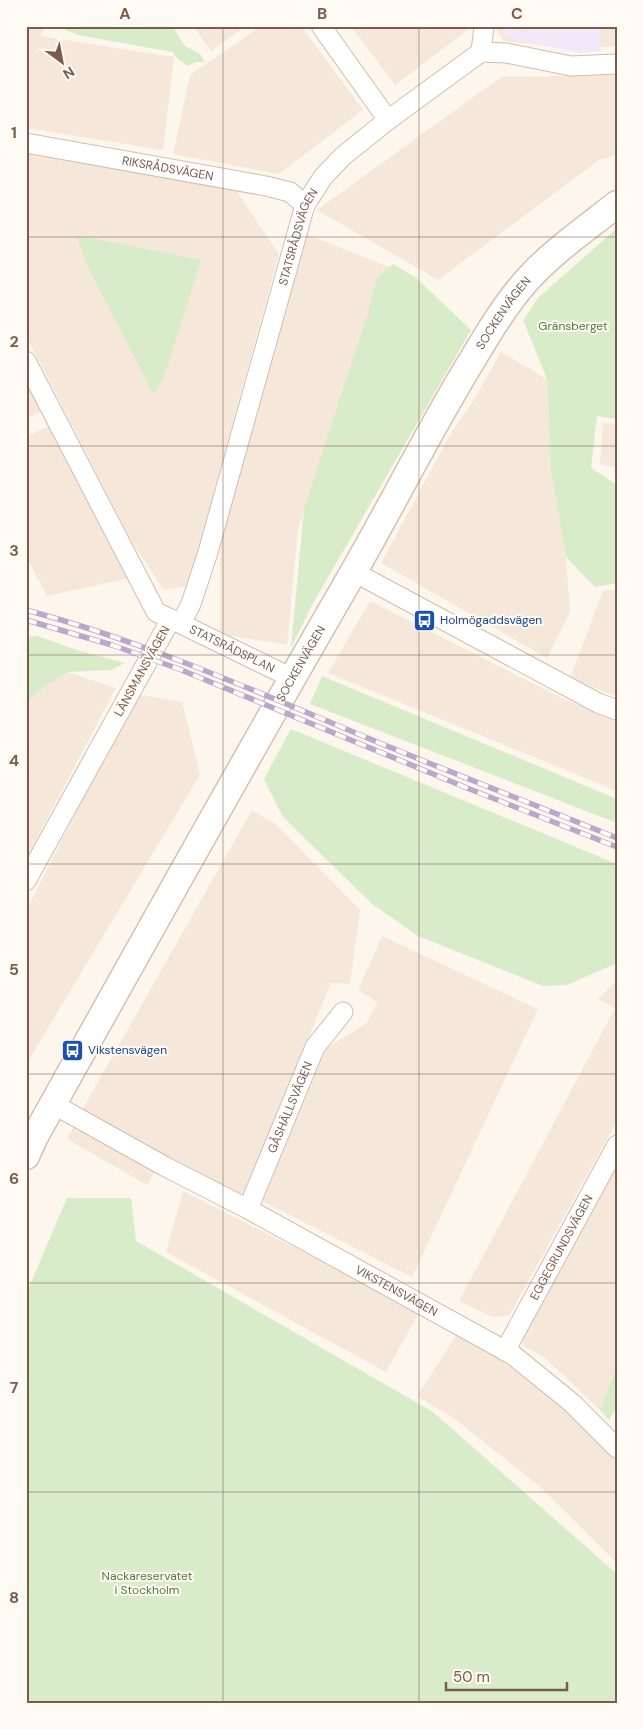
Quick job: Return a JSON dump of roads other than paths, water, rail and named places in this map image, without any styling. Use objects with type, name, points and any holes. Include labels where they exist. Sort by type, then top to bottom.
[{"type":"street","points":[[320,26],[388,120]]},
{"type":"street","points":[[484,26],[481,52],[506,53],[571,66],[617,64]]},
{"type":"street","name":"STATSRÅDSVÄGEN","points":[[176,621],[191,604],[208,552],[305,204],[323,177],[343,156],[388,120],[481,52]]},
{"type":"street","name":"RIKSRÅDSVÄGEN","points":[[26,143],[266,186],[290,192],[305,204]]},
{"type":"street","name":"SOCKENVÄGEN","points":[[26,1156],[53,1104],[292,678],[354,572],[441,411],[510,301],[528,278],[552,256],[617,204]]},
{"type":"street","name":"LÄNSMANSVÄGEN","points":[[26,361],[156,612],[176,621],[26,881]]},
{"type":"street","points":[[354,572],[598,703],[617,710]]},
{"type":"street","name":"STATSRÅDSPLAN","points":[[176,621],[292,678]]},
{"type":"street","name":"GÅSHÄLLSVÄGEN","points":[[248,1209],[314,1046],[343,1012]]},
{"type":"street","name":"VIKSTENSVÄGEN","points":[[53,1104],[513,1355],[572,1403],[617,1448]]},
{"type":"street","name":"EGGEGRUNDSVÄGEN","points":[[505,1351],[617,1145]]},
{"type":"railway","points":[[26,610],[158,652],[617,838]]},
{"type":"railway","points":[[26,620],[112,645],[179,669],[467,788],[617,847]]},
{"type":"place","name":"Holmögaddsvägen","points":[[424,620]]},
{"type":"place","name":"Vikstensvägen","points":[[72,1050]]},
{"type":"park label","name":"Gränsberget","points":[[573,326]]},
{"type":"park label","name":"Nackareservatet i Stockholm","points":[[147,1583]]}]
